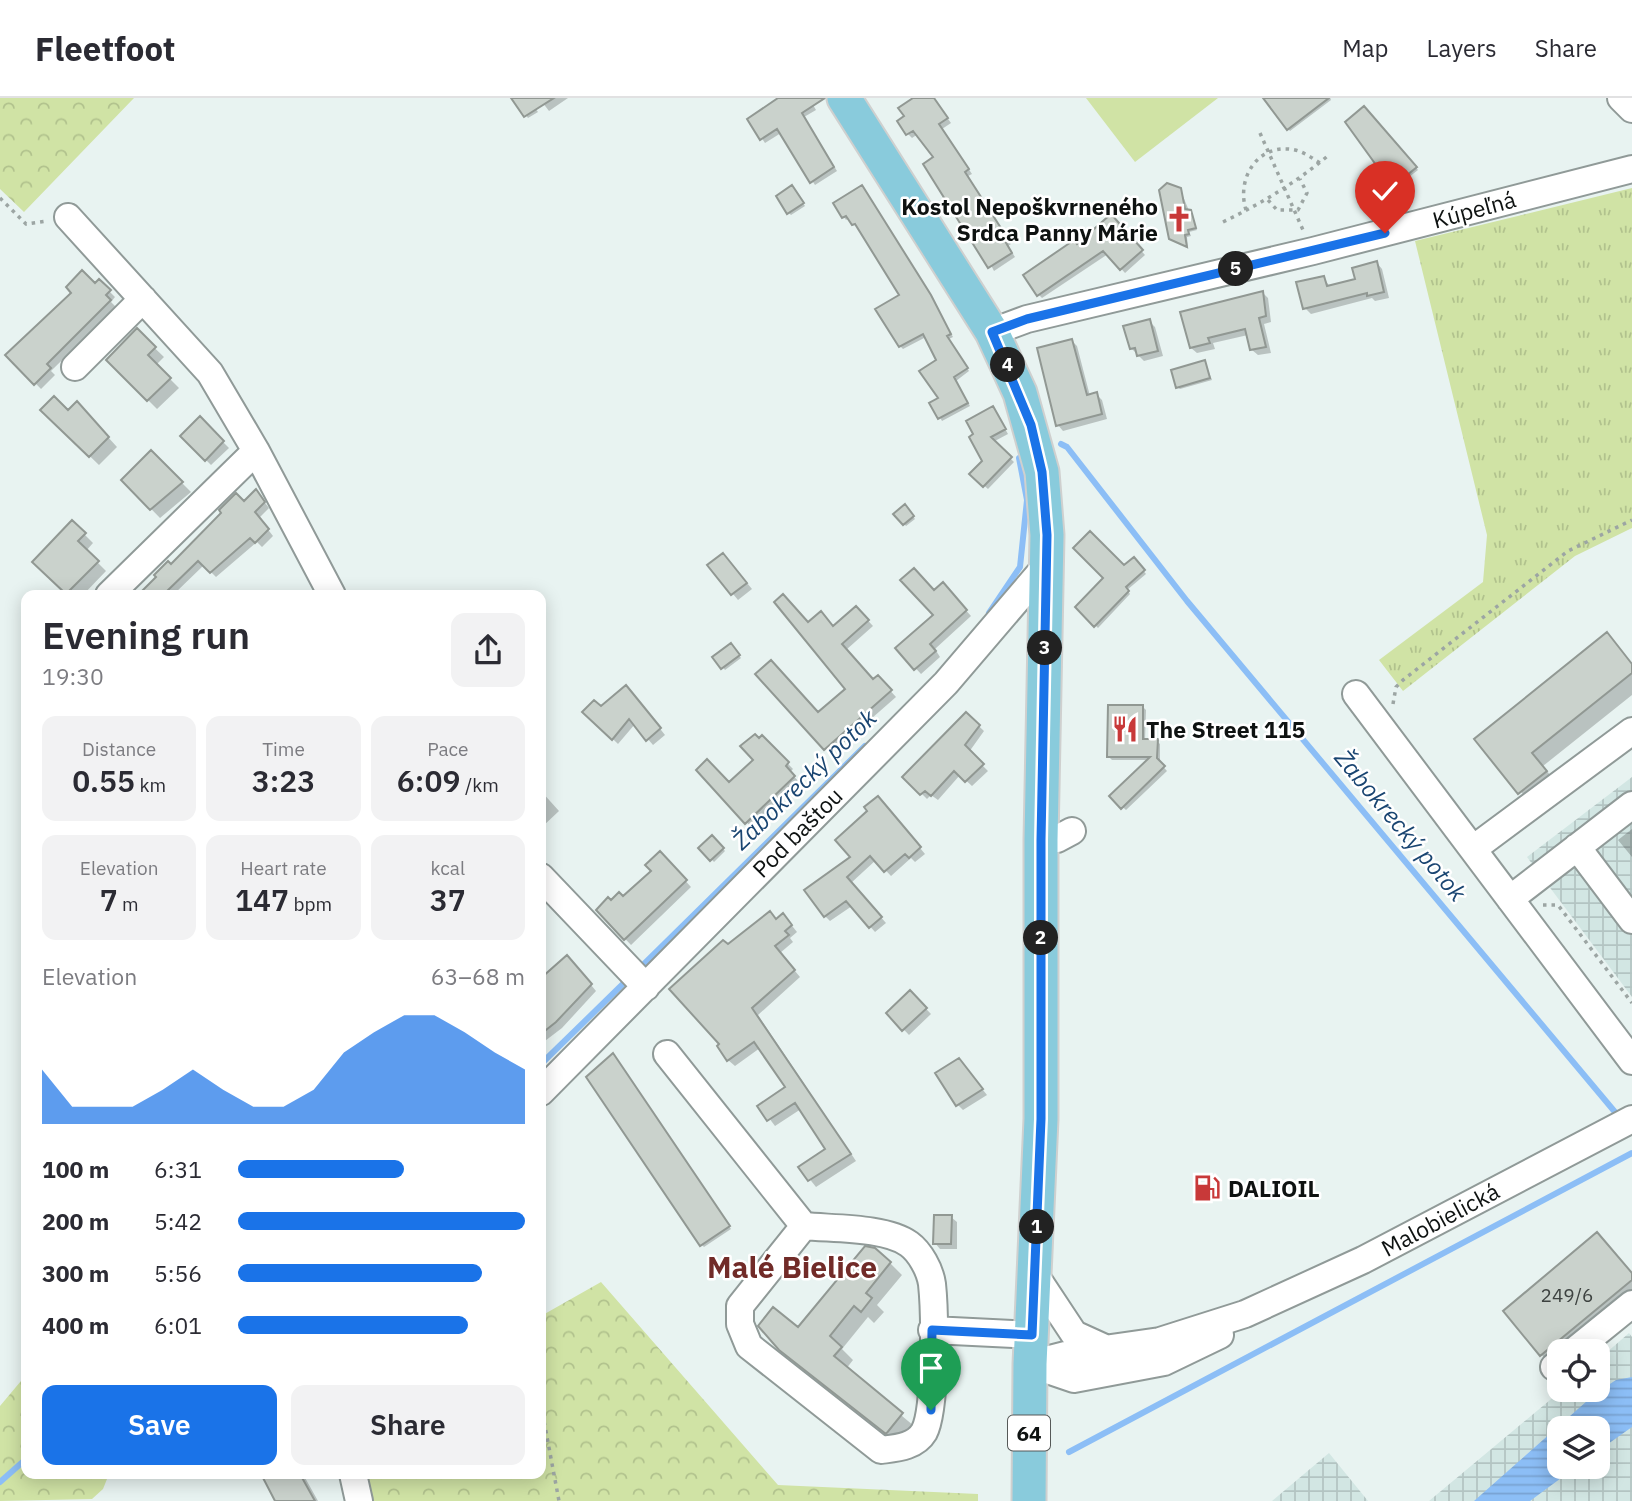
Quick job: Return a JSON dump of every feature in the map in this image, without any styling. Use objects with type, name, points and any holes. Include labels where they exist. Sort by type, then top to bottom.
[{"type":"main road","name":"64","points":[[844,98],[992,332],[1020,393],[1037,452],[1045,500],[1041,1119],[1031,1350],[1029,1501]]},
{"type":"street","points":[[1620,98],[1632,109]]},
{"type":"street","name":"Kúpeľná","points":[[992,332],[1027,319],[1313,251],[1632,169]]},
{"type":"street","points":[[68,218],[209,373],[256,451],[329,590]]},
{"type":"street","points":[[75,367],[143,299]]},
{"type":"street","points":[[114,590],[256,451]]},
{"type":"street","name":"Pod baštou","points":[[546,1087],[946,683],[1046,566]]},
{"type":"street","points":[[1356,694],[1632,1061]]},
{"type":"street","points":[[1473,849],[1632,731]]},
{"type":"street","points":[[1510,899],[1632,805]]},
{"type":"street","points":[[1041,840],[1056,839],[1072,831]]},
{"type":"street","points":[[1577,847],[1632,920]]},
{"type":"street","points":[[546,882],[646,987]]},
{"type":"street","points":[[667,1054],[804,1226],[882,1233],[907,1242],[922,1257],[932,1282],[931,1410],[923,1434],[905,1447],[881,1450],[749,1346],[740,1324],[740,1306],[804,1226]]},
{"type":"street","name":"Malobielická","points":[[1031,1350],[1107,1349],[1160,1341],[1245,1314],[1363,1260],[1625,1122]]},
{"type":"street","points":[[1035,1275],[1074,1334],[1107,1349]]},
{"type":"street","points":[[1589,1339],[1632,1304]]},
{"type":"street","name":"Malobielická","points":[[1031,1350],[1074,1378],[1164,1363],[1216,1339],[1245,1314]]},
{"type":"street","points":[[932,1330],[1031,1350]]},
{"type":"street","points":[[354,1479],[359,1501]]},
{"type":"path","points":[[1260,132],[1313,251]]},
{"type":"path","points":[[1246,211],[1242,187],[1247,172],[1269,152],[1297,150],[1320,163]]},
{"type":"path","points":[[1223,222],[1268,200],[1283,186],[1300,179],[1330,154]]},
{"type":"path","points":[[1268,200],[1277,211],[1295,211],[1305,202],[1307,193],[1300,179]]},
{"type":"path","points":[[0,198],[26,224],[68,218]]},
{"type":"path","points":[[1393,706],[1396,687],[1403,680],[1568,551],[1632,520]]},
{"type":"path","points":[[1542,905],[1558,905],[1632,1003]]},
{"type":"path","points":[[546,1432],[559,1501]]},
{"type":"shaded area","points":[[1632,777],[1632,997],[1527,857]]},
{"type":"shaded area","points":[[1629,1333],[1632,1337],[1632,1501],[1429,1501],[1548,1402],[1610,1402],[1610,1350]]},
{"type":"shaded area","points":[[1329,1453],[1368,1501],[1272,1501]]},
{"type":"green space","points":[[0,98],[134,98],[24,212],[0,189]]},
{"type":"green space","points":[[1086,98],[1218,98],[1135,162]]},
{"type":"green space","points":[[1632,188],[1632,528],[1575,556],[1403,691],[1379,660],[1483,582],[1487,535],[1415,241]]},
{"type":"green space","points":[[601,1282],[778,1485],[978,1494],[978,1501],[371,1501],[367,1479],[546,1479],[546,1313]]},
{"type":"green space","points":[[21,1381],[21,1479],[107,1479],[103,1489],[92,1499],[0,1501],[0,1406]]},
{"type":"water","points":[[1632,1377],[1632,1427],[1610,1443],[1610,1416],[1570,1416],[1586,1402],[1610,1402],[1610,1384]]},
{"type":"water","points":[[1547,1436],[1547,1479],[1560,1479],[1530,1501],[1474,1501]]},
{"type":"building","points":[[511,98],[554,98],[524,117]]},
{"type":"building","points":[[778,98],[825,98],[802,113],[834,167],[810,183],[777,129],[760,140],[747,119]]},
{"type":"building","points":[[913,98],[934,98],[948,118],[939,124],[969,169],[965,172],[1008,239],[1005,241],[1012,253],[988,268],[923,164],[933,157],[913,131],[906,135],[897,121],[904,116],[898,108]]},
{"type":"building","points":[[1263,98],[1329,98],[1287,130]]},
{"type":"building","points":[[1364,106],[1417,167],[1392,187],[1345,122]]},
{"type":"building","name":"Kostol Nepoškvrneného Srdca Panny Márie","points":[[1167,183],[1181,188],[1185,209],[1191,210],[1196,228],[1188,230],[1189,234],[1185,235],[1187,247],[1169,239],[1159,190]]},
{"type":"building","points":[[792,185],[804,203],[787,214],[776,196]]},
{"type":"building","points":[[862,185],[931,295],[951,334],[947,336],[968,368],[954,377],[968,403],[938,419],[929,403],[938,398],[919,371],[936,360],[923,334],[899,347],[875,309],[899,295],[855,224],[852,225],[846,216],[842,218],[833,203]]},
{"type":"building","points":[[1111,214],[1143,250],[1120,270],[1103,251],[1037,296],[1023,275],[1074,240],[1077,244]]},
{"type":"building","points":[[1377,261],[1384,292],[1367,296],[1367,293],[1303,309],[1296,282],[1324,276],[1327,286],[1355,279],[1352,268]]},
{"type":"building","points":[[82,270],[95,283],[99,279],[111,290],[106,295],[111,300],[47,364],[51,368],[34,385],[5,355],[71,293],[66,287]]},
{"type":"building","points":[[1263,291],[1266,316],[1259,318],[1266,347],[1250,350],[1245,329],[1208,338],[1210,343],[1190,348],[1180,312]]},
{"type":"building","points":[[1150,319],[1158,351],[1137,356],[1135,348],[1130,349],[1123,326]]},
{"type":"building","points":[[137,328],[156,347],[148,355],[171,378],[147,401],[106,360]]},
{"type":"building","points":[[1072,339],[1087,395],[1097,392],[1102,414],[1056,426],[1037,348]]},
{"type":"building","points":[[1205,360],[1210,378],[1176,388],[1171,370]]},
{"type":"building","points":[[54,396],[68,410],[77,401],[109,437],[89,457],[40,410]]},
{"type":"building","points":[[993,406],[1006,429],[991,437],[1012,457],[983,487],[969,474],[982,461],[969,437],[973,434],[966,421]]},
{"type":"building","points":[[200,416],[224,441],[205,461],[180,436]]},
{"type":"building","points":[[151,450],[183,482],[150,510],[121,480]]},
{"type":"building","points":[[256,489],[265,502],[255,512],[269,529],[255,543],[250,538],[210,573],[198,561],[168,590],[143,590],[168,561],[171,564],[221,513],[219,510],[236,493],[244,501]]},
{"type":"building","points":[[905,504],[914,516],[903,525],[893,514]]},
{"type":"building","points":[[72,520],[86,533],[78,541],[99,561],[70,590],[62,590],[32,562]]},
{"type":"building","points":[[1090,531],[1124,565],[1134,557],[1145,570],[1126,587],[1129,591],[1094,627],[1075,607],[1103,578],[1073,548]]},
{"type":"building","points":[[723,553],[747,583],[731,595],[707,565]]},
{"type":"building","points":[[914,568],[934,590],[943,582],[967,610],[930,644],[936,651],[914,670],[895,648],[933,615],[900,580]]},
{"type":"building","points":[[783,594],[808,622],[821,611],[833,626],[856,606],[869,620],[842,644],[873,679],[878,675],[892,690],[824,750],[755,674],[771,660],[818,712],[845,689],[774,602]]},
{"type":"building","points":[[1607,632],[1632,664],[1632,673],[1532,753],[1547,771],[1518,794],[1474,739]]},
{"type":"building","points":[[731,643],[740,655],[721,669],[712,657]]},
{"type":"building","points":[[626,685],[661,728],[646,741],[629,719],[612,740],[582,712],[594,700],[601,706]]},
{"type":"building","name":"The Street 115","points":[[1108,705],[1143,705],[1143,739],[1158,739],[1157,758],[1165,766],[1121,809],[1109,796],[1150,757],[1107,757]]},
{"type":"building","points":[[966,712],[980,725],[965,745],[984,764],[965,782],[954,771],[931,796],[925,791],[920,795],[902,777]]},
{"type":"building","points":[[755,734],[759,738],[762,735],[789,762],[786,766],[795,776],[745,824],[696,770],[707,759],[729,782],[753,760],[740,746]]},
{"type":"building","points":[[878,796],[921,847],[909,858],[905,854],[884,872],[870,856],[847,877],[882,917],[869,928],[846,901],[824,917],[804,890],[850,857],[835,840],[867,811],[864,807]]},
{"type":"building","points":[[712,835],[724,848],[710,861],[698,848]]},
{"type":"building","points":[[660,851],[687,880],[624,940],[596,910],[608,897],[611,900],[619,892],[623,896],[651,871],[645,865]]},
{"type":"building","points":[[770,911],[776,919],[783,913],[792,925],[785,931],[789,935],[775,946],[795,970],[752,1008],[851,1154],[808,1181],[798,1167],[825,1149],[795,1103],[767,1121],[757,1106],[785,1087],[754,1042],[727,1061],[717,1046],[719,1044],[669,989],[723,940],[728,944]]},
{"type":"building","points":[[567,955],[592,984],[546,1030],[546,974]]},
{"type":"building","points":[[910,990],[927,1008],[902,1031],[886,1013]]},
{"type":"building","points":[[613,1053],[730,1226],[700,1246],[586,1077]]},
{"type":"building","points":[[959,1058],[983,1089],[956,1106],[935,1073]]},
{"type":"building","points":[[934,1215],[952,1215],[951,1244],[933,1244]]},
{"type":"building","points":[[1597,1232],[1632,1273],[1632,1280],[1561,1339],[1547,1339],[1547,1350],[1540,1356],[1503,1311]]},
{"type":"building","points":[[865,1246],[875,1248],[891,1262],[866,1293],[872,1298],[861,1312],[854,1306],[830,1336],[842,1347],[834,1356],[903,1413],[886,1434],[779,1350],[758,1326],[773,1307],[798,1327]]},
{"type":"building","points":[[264,1479],[303,1479],[315,1501],[275,1501]]},
{"type":"waterway","name":"Žabokrecký potok","points":[[1061,444],[1067,447],[1187,601],[1620,1118]]},
{"type":"waterway","name":"Žabokrecký potok","points":[[989,613],[1020,567],[1027,500],[1019,458]]},
{"type":"waterway","name":"Žabokrecký potok","points":[[642,966],[865,746]]},
{"type":"waterway","name":"Žabokrecký potok","points":[[546,1059],[626,981]]},
{"type":"waterway","points":[[1069,1452],[1632,1153]]},
{"type":"waterway","name":"Žabokrecký potok","points":[[0,1482],[21,1463]]},
{"type":"place","name":"Kostol Nepoškvrneného Srdca Panny Márie","points":[[1179,219]]},
{"type":"place","name":"The Street 115","points":[[1125,729]]},
{"type":"place","name":"DALIOIL","points":[[1207,1188]]},
{"type":"district","name":"Malé Bielice","points":[[792,1266]]},
{"type":"route","points":[[931,1410],[932,1330],[1032,1335],[1041,1119],[1041,840],[1047,535],[1042,472],[1031,425],[1020,393],[992,332],[1027,319],[1385,233]]}]
